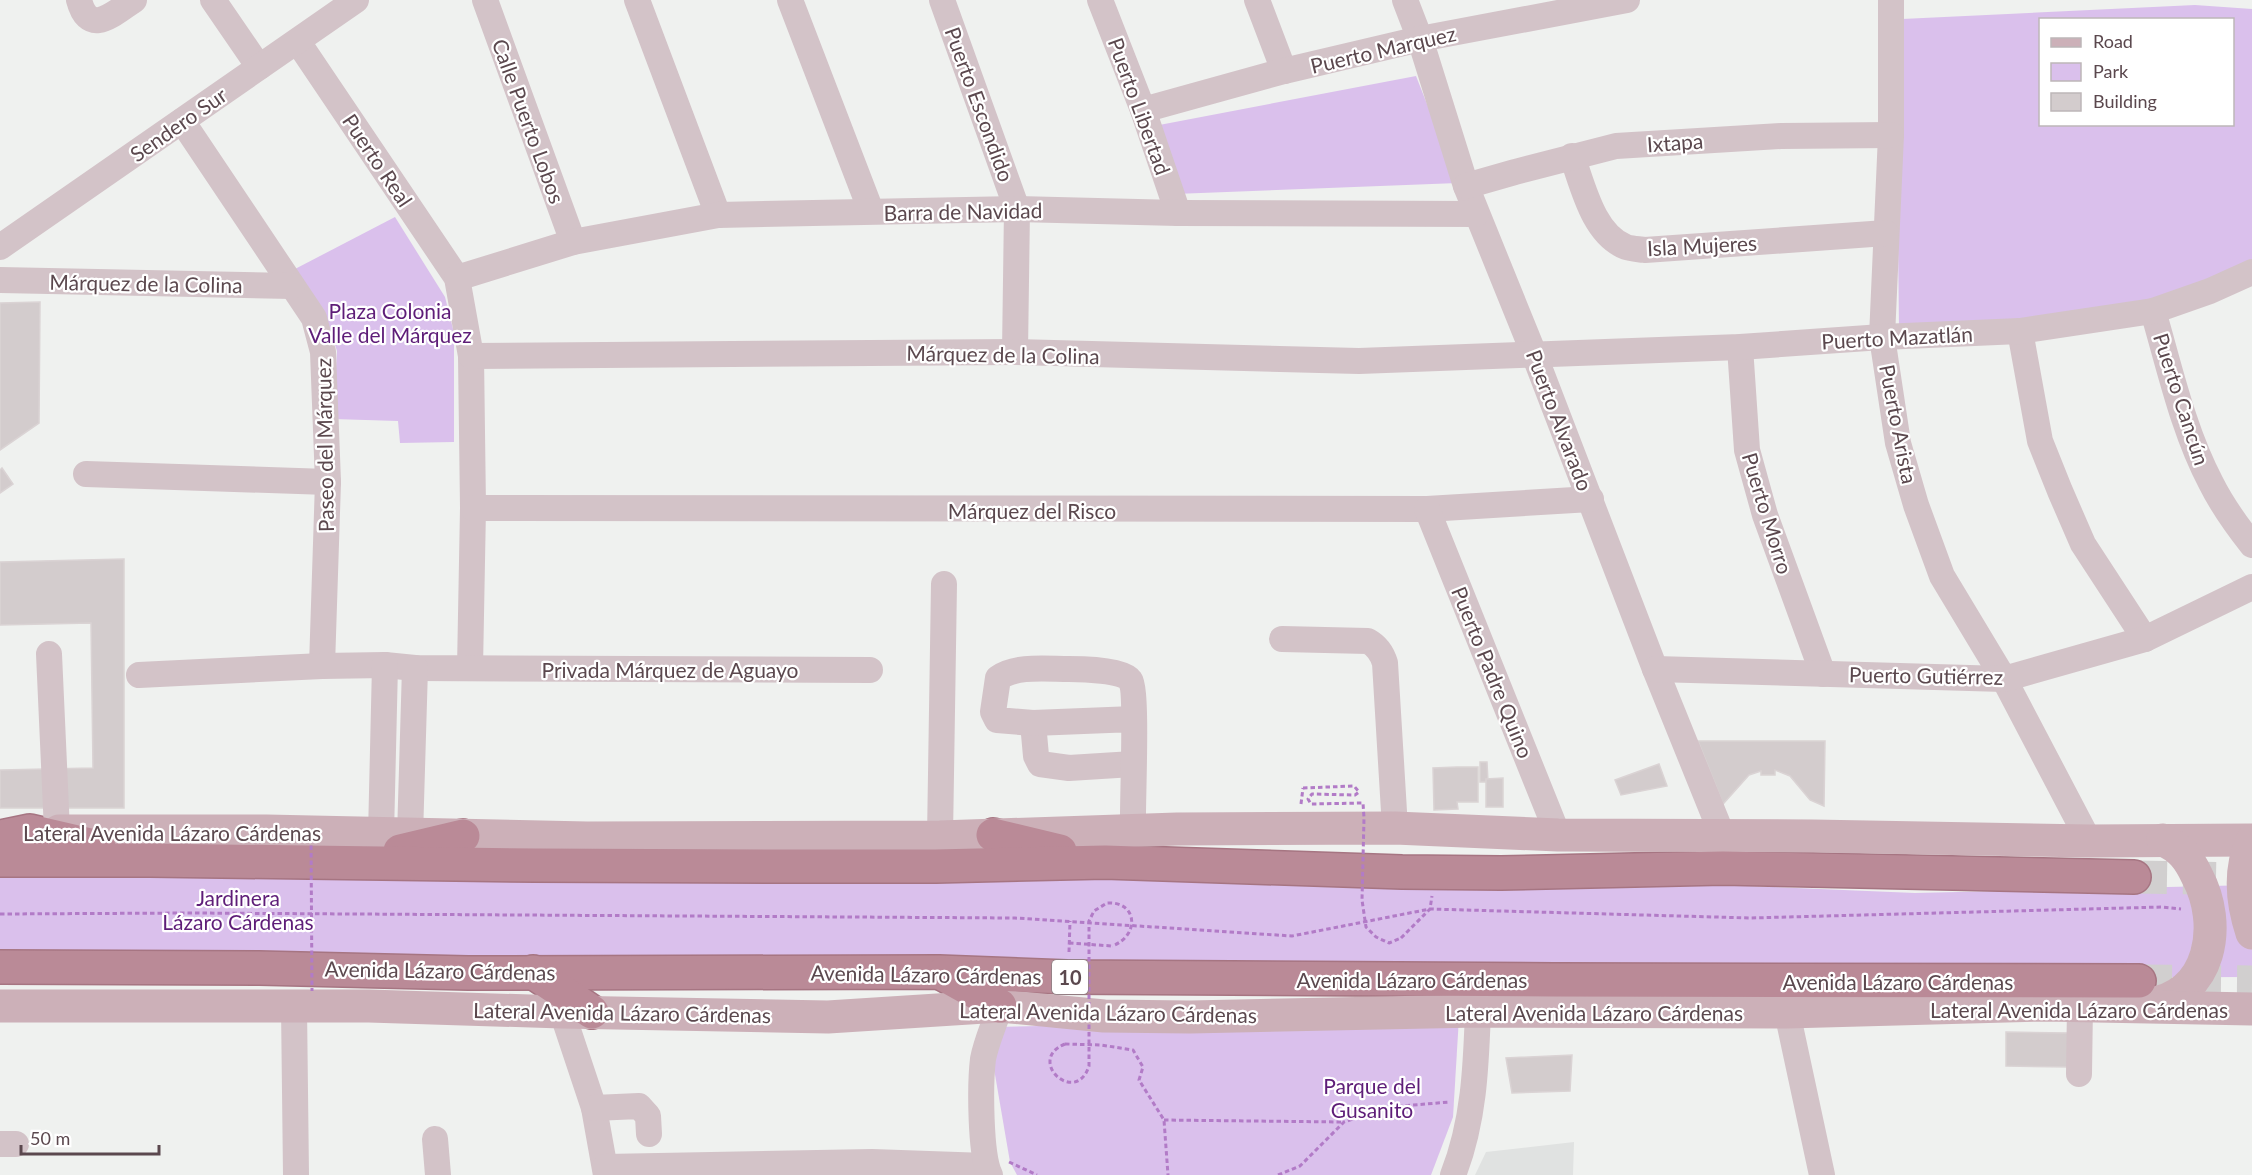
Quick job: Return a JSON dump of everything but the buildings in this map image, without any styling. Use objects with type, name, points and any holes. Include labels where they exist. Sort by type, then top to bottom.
[{"type":"highway","points":[[22,833],[150,860]]},
{"type":"highway","points":[[993,835],[1105,862]]},
{"type":"highway","points":[[316,850],[353,862],[462,836]]},
{"type":"highway","points":[[0,861],[150,860],[316,850],[936,866],[1105,862],[1501,873],[1723,868],[2134,878]]},
{"type":"highway","name":"Avenida Lázaro Cárdenas","points":[[0,967],[259,968],[468,973],[939,972],[1090,977],[1554,980],[2137,994]]},
{"type":"highway","points":[[533,972],[577,1012]]},
{"type":"highway","points":[[939,972],[1000,1006]]},
{"type":"main road","name":"Lateral Avenida Lázaro Cárdenas","points":[[22,833],[267,831],[587,838],[940,837],[1133,830],[1395,828],[1558,835],[1813,836],[2090,842],[2252,841]]},
{"type":"main road","points":[[2137,994],[2160,1002],[2184,989],[2206,960],[2211,926],[2205,892],[2190,862],[2177,846],[2163,840]]},
{"type":"main road","points":[[2252,841],[2243,880],[2246,912],[2252,933]]},
{"type":"main road","name":"Lateral Avenida Lázaro Cárdenas","points":[[0,1006],[303,999],[369,1006],[577,1012],[828,1017],[1000,1006],[1104,1016],[1190,1017],[1478,1011],[1787,1012],[2080,1006],[2137,994],[2252,1009]]},
{"type":"street","points":[[79,0],[86,17],[93,21],[104,20],[134,0]]},
{"type":"street","points":[[213,0],[259,67]]},
{"type":"street","name":"Sendero Sur","points":[[1,237],[182,122],[356,0]]},
{"type":"street","name":"Calle Puerto Lobos","points":[[485,0],[573,243]]},
{"type":"street","points":[[637,0],[718,215]]},
{"type":"street","points":[[790,0],[871,212]]},
{"type":"street","name":"Puerto Escondido","points":[[942,0],[1017,209],[1015,352]]},
{"type":"street","name":"Puerto Libertad","points":[[1100,0],[1143,110],[1178,213]]},
{"type":"street","points":[[1257,0],[1284,71]]},
{"type":"street","name":"Puerto Alvarado","points":[[1405,0],[1420,39],[1476,214],[1534,354],[1655,669],[1723,837]]},
{"type":"street","name":"Puerto Marquez","points":[[1143,110],[1284,71],[1420,39],[1627,0]]},
{"type":"street","name":"Puerto Arista","points":[[1891,0],[1890,135],[1882,337],[1898,443],[1916,505],[1942,576],[2004,680],[2090,842]]},
{"type":"street","name":"Puerto Real","points":[[298,42],[457,278]]},
{"type":"street","name":"Paseo del Márquez","points":[[182,122],[314,318],[323,352],[328,482],[322,666]]},
{"type":"street","name":"Ixtapa","points":[[1466,186],[1616,146],[1781,136],[1890,135]]},
{"type":"street","name":"Isla Mujeres","points":[[1572,156],[1598,220],[1616,241],[1628,247],[1645,250],[1886,233]]},
{"type":"street","name":"Barra de Navidad","points":[[457,278],[573,243],[718,215],[1017,209],[1178,213],[1476,214]]},
{"type":"street","name":"Puerto Mazatlán","points":[[1534,354],[1740,348],[1882,337],[2020,331],[2153,311],[2210,291],[2252,272]]},
{"type":"street","points":[[457,278],[471,356],[473,508],[470,668]]},
{"type":"street","name":"Márquez de la Colina","points":[[0,280],[292,286]]},
{"type":"street","name":"Puerto Cancún","points":[[2153,311],[2189,432],[2211,483],[2236,525],[2252,545]]},
{"type":"street","points":[[2020,331],[2040,441],[2060,491],[2083,544],[2145,639]]},
{"type":"street","name":"Puerto Morro","points":[[1740,348],[1747,450],[1765,515],[1823,674]]},
{"type":"street","name":"Márquez de la Colina","points":[[471,356],[1015,352],[1359,361],[1534,354]]},
{"type":"street","points":[[86,474],[328,482]]},
{"type":"street","name":"Márquez del Risco","points":[[473,508],[1427,509],[1591,499]]},
{"type":"street","name":"Puerto Padre Quino","points":[[1427,509],[1558,835]]},
{"type":"street","points":[[940,837],[944,584]]},
{"type":"street","name":"Puerto Gutiérrez","points":[[1655,669],[2004,680],[2145,639],[2252,587]]},
{"type":"street","points":[[1282,639],[1368,641],[1380,651],[1385,663],[1395,828]]},
{"type":"street","points":[[22,833],[49,654]]},
{"type":"street","points":[[385,665],[396,835]]},
{"type":"street","points":[[139,675],[322,666]]},
{"type":"street","name":"Privada Márquez de Aguayo","points":[[322,666],[870,670]]},
{"type":"street","points":[[396,835],[415,668]]},
{"type":"street","points":[[1133,830],[1133,764],[1134,719],[1134,693],[1131,680],[1125,675],[1087,669],[1006,672],[998,678],[993,712],[997,720],[1033,723],[1134,719]]},
{"type":"street","points":[[1033,723],[1036,756],[1040,764],[1069,768],[1133,764]]},
{"type":"street","points":[[296,1175],[303,999]]},
{"type":"street","points":[[577,1012],[606,1171],[872,1162],[988,1170],[982,1109],[983,1059],[1000,1006]]},
{"type":"street","points":[[2079,1074],[2080,1006]]},
{"type":"street","points":[[1454,1175],[1473,1105],[1478,1011]]},
{"type":"street","points":[[1787,1012],[1822,1175]]},
{"type":"street","points":[[594,1108],[639,1106],[648,1116],[649,1134]]},
{"type":"street","points":[[435,1138],[438,1175]]},
{"type":"path","points":[[1303,788],[1354,786],[1359,792],[1355,795],[1312,794],[1308,799],[1311,804],[1363,803],[1362,900],[1366,927],[1376,938],[1389,942],[1401,938],[1430,909]]},
{"type":"path","points":[[303,999],[316,850]]},
{"type":"path","points":[[1069,943],[1112,946],[1125,939],[1132,928],[1132,921],[1126,908],[1113,902],[1097,907],[1089,921],[1089,1066],[1086,1073],[1077,1081],[1066,1082],[1060,1080],[1052,1071],[1053,1053],[1065,1044],[1101,1046],[1133,1050],[1143,1067],[1139,1080],[1164,1120],[1168,1175]]},
{"type":"path","points":[[0,914],[1015,918],[1292,936],[1430,909],[1750,918],[2162,907],[2209,910]]},
{"type":"path","points":[[1069,955],[1070,921]]},
{"type":"path","points":[[1164,1120],[1344,1122],[1390,1107],[1454,1102],[1473,1105]]},
{"type":"path","points":[[1278,1175],[1300,1166],[1344,1122]]},
{"type":"shaded area","points":[[1574,1142],[1573,1175],[1475,1175],[1486,1152]]},
{"type":"green space","points":[[2195,5],[2252,9],[2252,265],[2173,299],[2036,318],[1899,329],[1897,143],[1902,19]]},
{"type":"green space","points":[[1416,76],[1458,183],[1175,194],[1154,126]]},
{"type":"green space","name":"Plaza Colonia Valle del Márquez","points":[[395,217],[445,297],[454,333],[454,442],[400,443],[398,421],[333,419],[337,351],[328,323],[295,269]]},
{"type":"green space","name":"Jardinera Lázaro Cárdenas","points":[[0,860],[1561,878],[1915,893],[2252,885],[2252,977],[1920,978],[0,960]]},
{"type":"green space","name":"Parque del Gusanito","points":[[1459,1017],[1453,1117],[1431,1175],[1017,1175],[1010,1162],[992,1057],[996,1027]]},
{"type":"tunnel","points":[[2134,877],[2252,879]]},
{"type":"tunnel","points":[[2139,981],[2252,982]]}]
